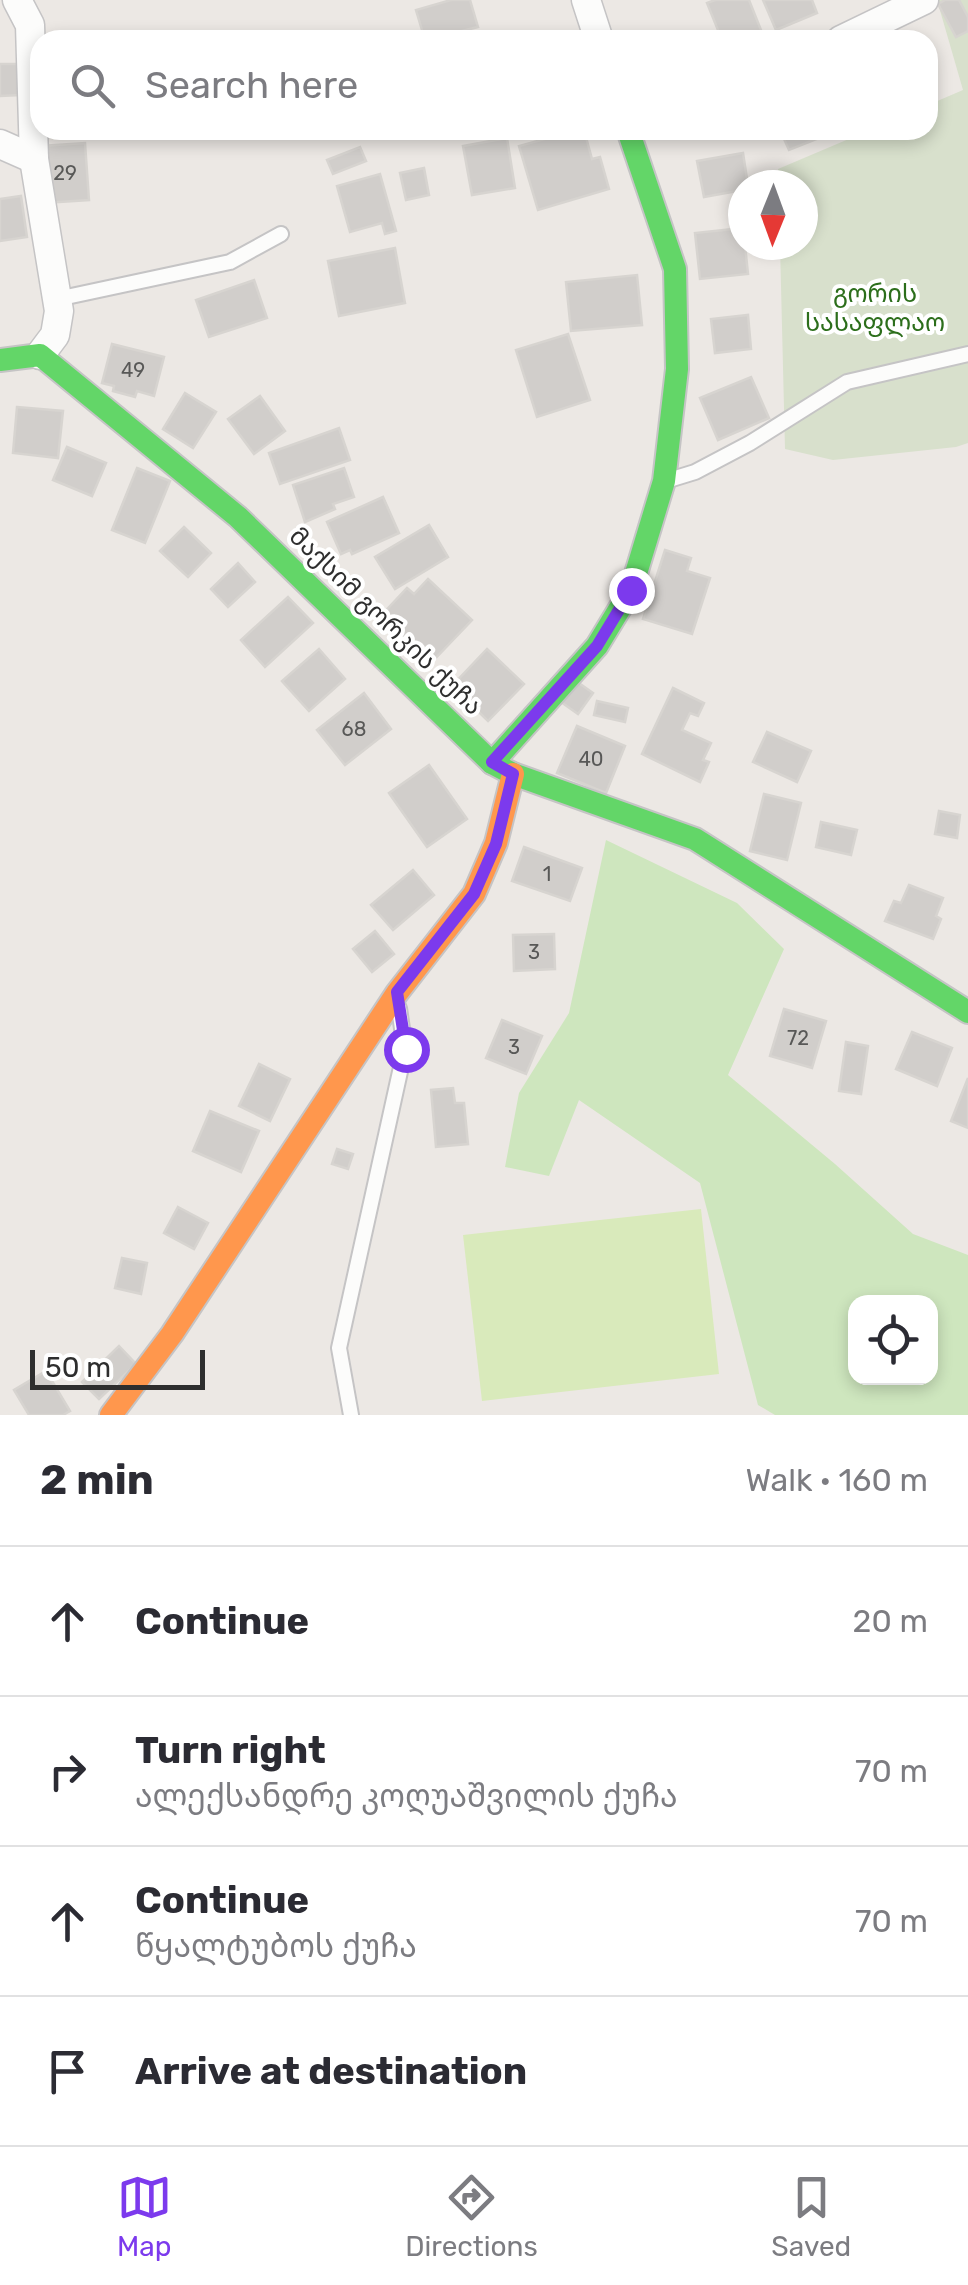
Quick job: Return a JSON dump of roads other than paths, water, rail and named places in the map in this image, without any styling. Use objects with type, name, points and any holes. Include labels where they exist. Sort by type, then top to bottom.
[{"type":"street","points":[[17,0],[30,30]]},
{"type":"street","points":[[586,0],[596,30]]},
{"type":"street","points":[[862,30],[924,0]]},
{"type":"street","points":[[0,360],[40,356],[55,335],[59,311],[33,140]]},
{"type":"street","points":[[111,1415],[172,1334],[397,992],[474,894],[496,844],[503,768],[597,646],[631,590],[664,482],[677,369],[675,270],[631,140]]},
{"type":"street","points":[[0,144],[34,159]]},
{"type":"street","name":"მაქსიმ გორკის ქუჩა","points":[[40,356],[238,517],[503,768],[696,839],[968,1012]]},
{"type":"lane","points":[[56,299],[230,262],[281,234]]},
{"type":"lane","points":[[664,482],[695,472],[750,443],[846,382],[968,354]]},
{"type":"lane","points":[[351,1415],[339,1348],[406,1049],[397,992]]},
{"type":"park label","name":"გორის სასაფლაო","points":[[875,308]]}]
